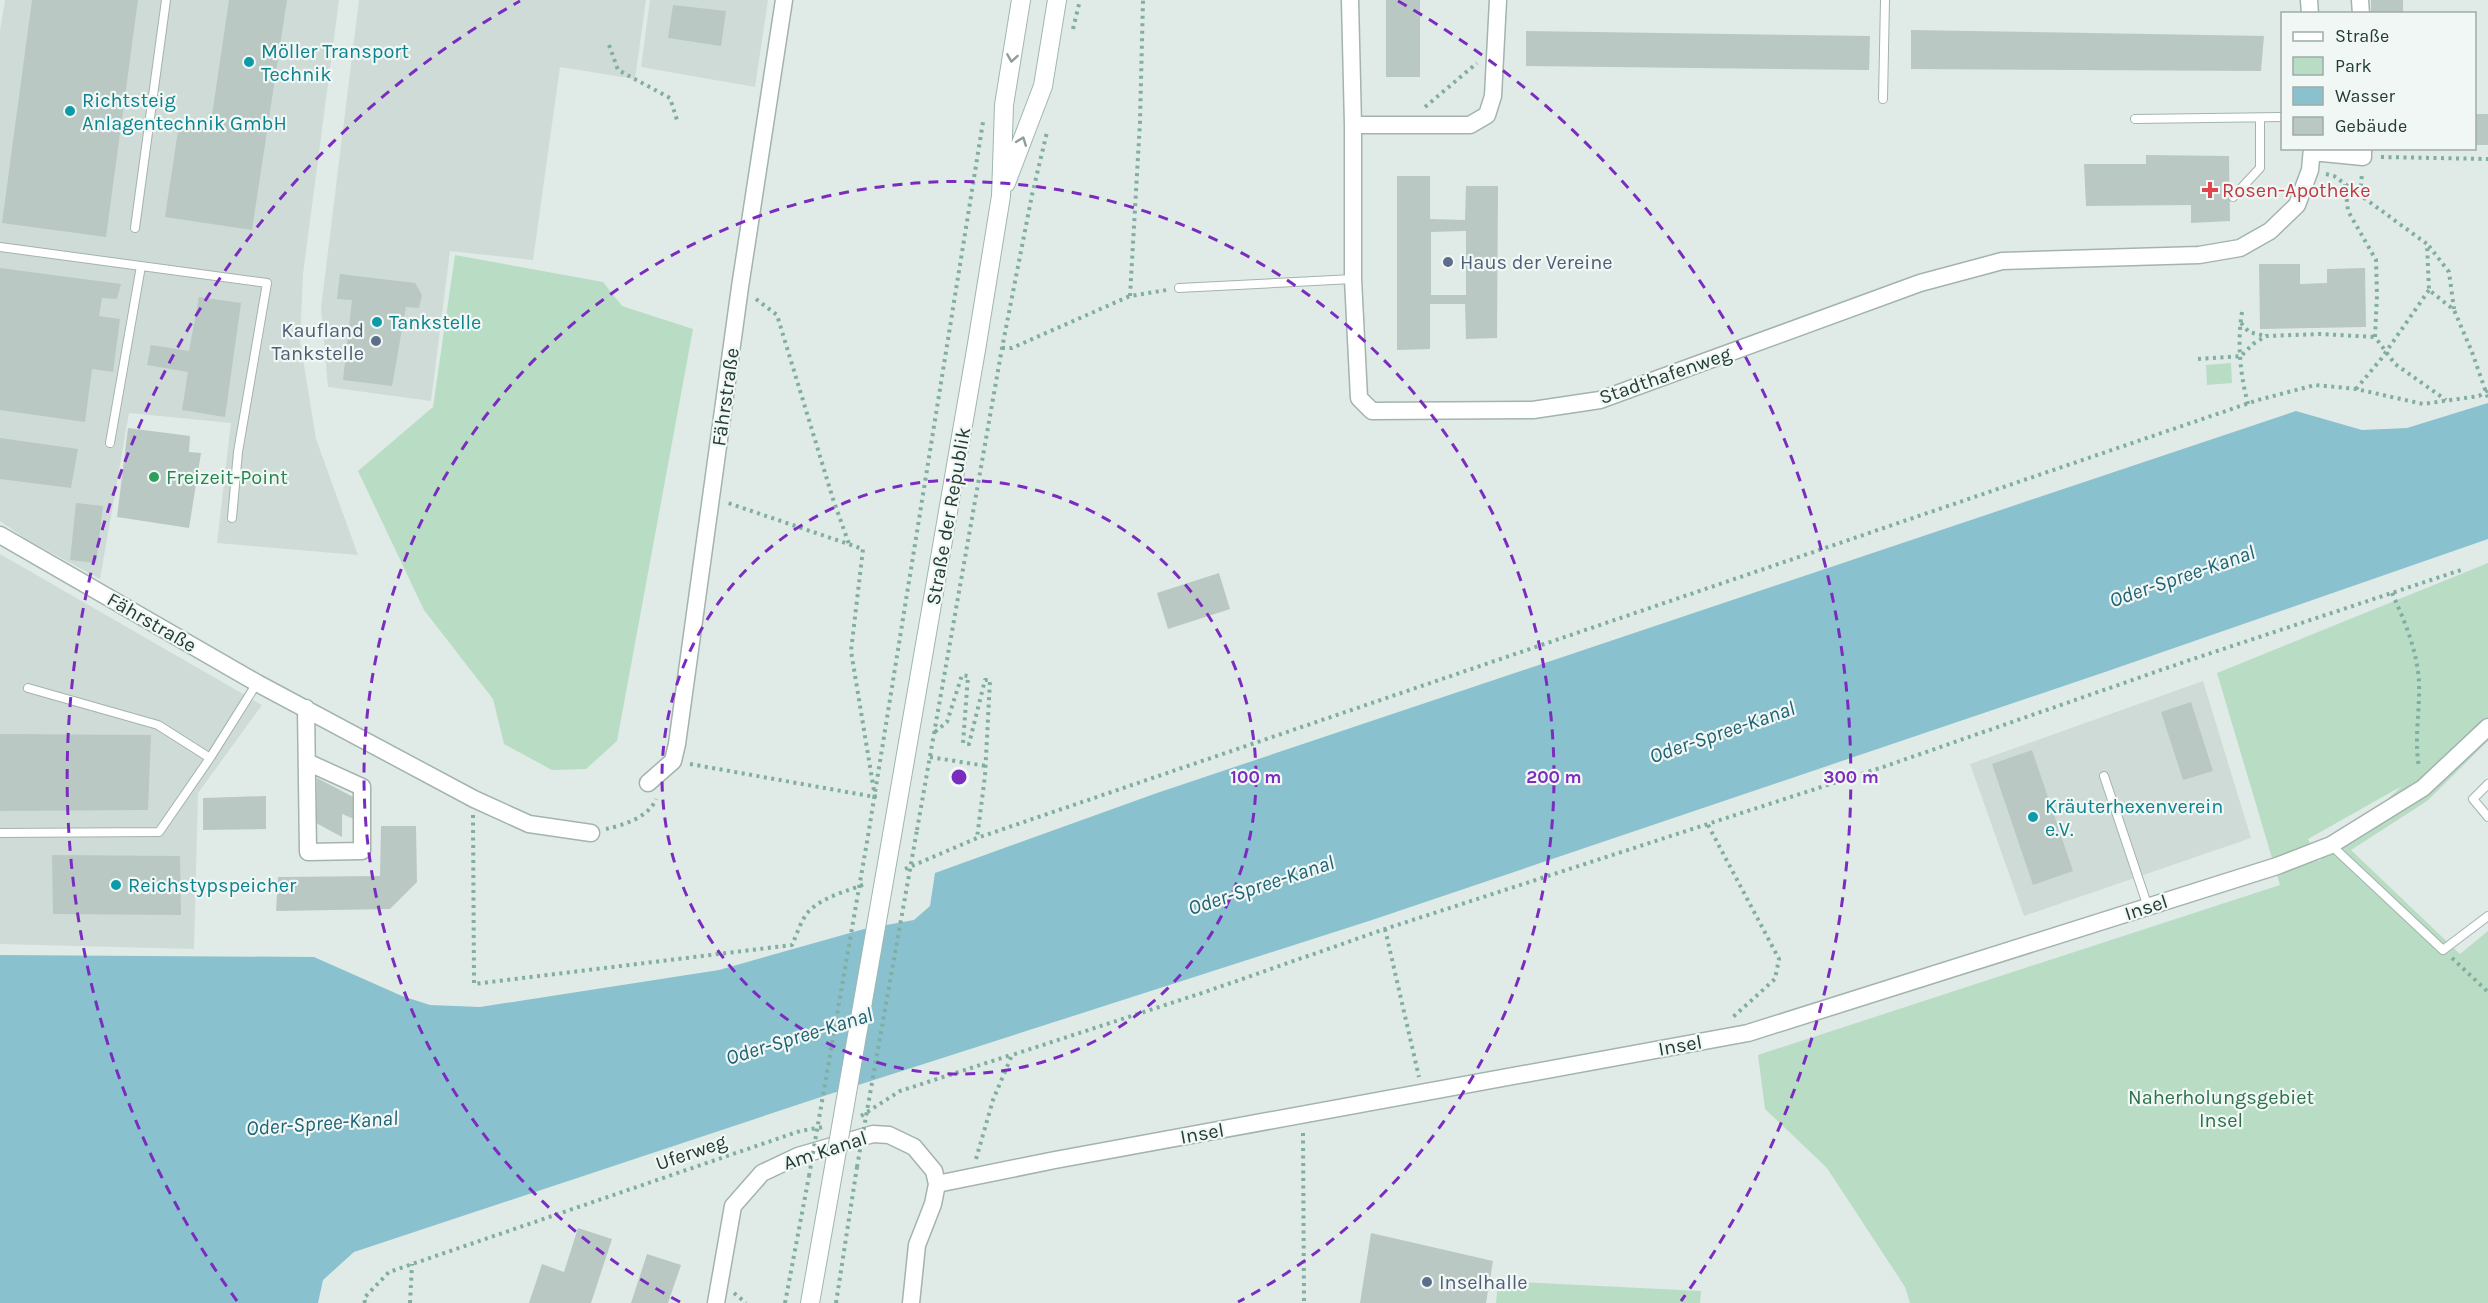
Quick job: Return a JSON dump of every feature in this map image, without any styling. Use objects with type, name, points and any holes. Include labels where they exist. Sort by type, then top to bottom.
[{"type":"main road","name":"Straße der Republik","points":[[810,1303],[1001,196],[1004,105],[1021,0]]},
{"type":"main road","name":"Straße der Republik","points":[[1001,196],[1043,86],[1057,0]]},
{"type":"street","name":"Fährstraße","points":[[673,761],[783,0]]},
{"type":"street","name":"Stadthafenweg","points":[[1350,0],[1353,279],[1359,398],[1372,411],[1533,410],[1600,400],[1920,283],[2002,261],[2199,255],[2240,248],[2270,231],[2297,205],[2310,170],[2312,150]]},
{"type":"street","points":[[1353,125],[1470,125],[1487,115],[1493,96],[1498,0]]},
{"type":"street","points":[[2312,150],[2363,153]]},
{"type":"street","name":"Fährstraße","points":[[0,534],[257,683],[474,799],[530,824],[591,833]]},
{"type":"street","points":[[306,708],[308,852],[362,851],[362,787],[307,762]]},
{"type":"street","name":"Insel","points":[[937,1184],[1303,1114],[1748,1033],[2277,866],[2331,844],[2423,788],[2488,728]]},
{"type":"street","points":[[648,783],[673,761]]},
{"type":"street","name":"Am Kanal","points":[[716,1303],[733,1206],[762,1173],[798,1156],[873,1134],[889,1136],[914,1148],[934,1171],[937,1184]]},
{"type":"street","points":[[910,1303],[917,1245],[933,1204],[937,1184]]},
{"type":"lane","points":[[135,228],[166,0]]},
{"type":"lane","points":[[1883,99],[1885,0]]},
{"type":"lane","points":[[2135,119],[2281,117]]},
{"type":"lane","points":[[2233,197],[2260,168],[2260,118]]},
{"type":"lane","points":[[0,247],[267,283],[238,452],[232,518]]},
{"type":"lane","points":[[110,443],[141,266]]},
{"type":"lane","points":[[1179,288],[1353,279]]},
{"type":"lane","points":[[0,833],[159,832],[210,758],[257,683]]},
{"type":"lane","points":[[28,688],[158,725],[210,758]]},
{"type":"lane","points":[[2104,776],[2148,907]]},
{"type":"lane","points":[[2488,784],[2473,799],[2488,817]]},
{"type":"lane","points":[[2331,844],[2443,950],[2488,916]]},
{"type":"path","points":[[1072,34],[1080,0]]},
{"type":"path","points":[[1130,296],[1140,122],[1143,0]]},
{"type":"path","points":[[609,45],[618,70],[670,98],[677,120]]},
{"type":"path","points":[[1404,125],[1496,47]]},
{"type":"path","points":[[785,1303],[875,797],[984,114]]},
{"type":"path","points":[[836,1303],[857,1167],[1002,348],[1032,195],[1049,126]]},
{"type":"path","points":[[2363,153],[2488,159]]},
{"type":"path","points":[[2310,170],[2334,176],[2427,244],[2449,272],[2454,310],[2488,398]]},
{"type":"path","points":[[2345,184],[2348,211],[2376,260],[2375,337],[2395,364],[2446,400]]},
{"type":"path","points":[[2356,389],[2429,290],[2427,244]]},
{"type":"path","points":[[740,287],[777,315],[849,544]]},
{"type":"path","points":[[1002,348],[1012,348],[1130,296],[1179,288]]},
{"type":"path","points":[[2429,290],[2454,310]]},
{"type":"path","points":[[2242,312],[2240,323],[2242,380],[2248,404]]},
{"type":"path","points":[[2240,323],[2249,332],[2266,336],[2321,334],[2375,337]]},
{"type":"path","points":[[2198,359],[2241,356],[2253,344],[2266,336]]},
{"type":"path","points":[[900,871],[977,838],[2248,404],[2315,385],[2356,389],[2423,404],[2479,396],[2488,390]]},
{"type":"path","points":[[711,497],[863,549],[851,651],[875,797]]},
{"type":"path","points":[[873,1121],[859,1120],[900,1091],[1205,992],[1385,929],[1708,825],[2461,570]]},
{"type":"path","points":[[2392,593],[2411,637],[2419,682],[2416,750],[2423,788]]},
{"type":"path","points":[[934,732],[947,722],[962,675],[968,676],[963,743],[969,744],[985,680],[990,680],[986,766],[977,838]]},
{"type":"path","points":[[930,757],[986,766]]},
{"type":"path","points":[[673,761],[875,797]]},
{"type":"path","points":[[591,833],[625,825],[653,807],[657,797]]},
{"type":"path","points":[[474,799],[472,828],[474,984],[792,945],[800,925],[810,911],[834,896],[867,883]]},
{"type":"path","points":[[1708,825],[1779,959],[1776,979],[1727,1022]]},
{"type":"path","points":[[1385,929],[1422,1093]]},
{"type":"path","points":[[2443,950],[2488,992]]},
{"type":"path","points":[[971,1177],[993,1100],[1012,1055]]},
{"type":"path","points":[[1303,1114],[1304,1303]]},
{"type":"path","name":"Uferweg","points":[[365,1303],[364,1298],[388,1272],[800,1131],[829,1127]]},
{"type":"path","points":[[410,1303],[412,1264]]},
{"type":"shaded area","points":[[5,0],[339,0],[303,274],[300,341],[316,439],[358,555],[217,543],[231,423],[129,413],[100,579],[26,539],[0,521],[0,31]]},
{"type":"shaded area","points":[[359,0],[646,0],[635,79],[560,67],[533,260],[450,251],[431,401],[328,387],[321,308]]},
{"type":"shaded area","points":[[650,0],[768,0],[755,87],[641,67]]},
{"type":"shaded area","points":[[0,554],[262,705],[198,793],[194,949],[0,944]]},
{"type":"shaded area","points":[[2203,681],[2251,838],[2024,916],[1970,764]]},
{"type":"green space","points":[[455,255],[603,282],[622,306],[693,329],[617,741],[586,769],[552,770],[504,744],[493,699],[424,610],[358,471],[433,407]]},
{"type":"green space","points":[[2231,363],[2232,383],[2207,385],[2206,365]]},
{"type":"green space","name":"Naherholungsgebiet Insel","points":[[2488,563],[2488,741],[2427,801],[2351,850],[2460,954],[2488,931],[2488,1303],[1910,1303],[1905,1287],[1827,1168],[1765,1109],[1758,1055],[2280,885],[2217,673]],"holes":[[[2402,786],[2319,861],[2308,839]]]},
{"type":"green space","points":[[1498,1281],[1701,1291],[1700,1303],[1496,1303]]},
{"type":"water","name":"Oder-Spree-Kanal","points":[[2488,403],[2488,539],[2105,672],[1372,920],[827,1095],[354,1252],[323,1280],[318,1303],[0,1303],[0,955],[314,957],[402,996],[430,1005],[480,1007],[719,970],[864,929],[914,920],[930,906],[935,873],[1157,793],[2296,411],[2362,430],[2407,428]]},
{"type":"building","name":"Richtsteig Anlagentechnik GmbH","points":[[32,0],[138,0],[106,237],[2,223]]},
{"type":"building","name":"Möller Transport Technik","points":[[229,0],[287,0],[252,230],[165,217],[179,124],[210,129]]},
{"type":"building","points":[[1386,0],[1420,0],[1420,77],[1386,77]]},
{"type":"building","points":[[2371,0],[2403,0],[2403,12],[2371,12]]},
{"type":"building","points":[[673,5],[726,11],[721,46],[668,38]]},
{"type":"building","points":[[1911,30],[2264,36],[2261,71],[1911,69]]},
{"type":"building","points":[[1526,31],[1870,36],[1869,70],[1526,66]]},
{"type":"building","points":[[2476,114],[2488,114],[2488,145],[2476,145]]},
{"type":"building","points":[[2146,155],[2229,156],[2230,221],[2191,223],[2191,205],[2086,206],[2084,164],[2146,164]]},
{"type":"building","points":[[1397,176],[1430,176],[1430,219],[1465,220],[1466,186],[1498,186],[1497,338],[1466,339],[1465,304],[1430,304],[1430,349],[1397,350]],"holes":[[[1466,231],[1466,295],[1431,295],[1431,232]]]},
{"type":"building","points":[[2259,264],[2300,264],[2300,284],[2327,283],[2327,269],[2365,268],[2366,327],[2260,329]]},
{"type":"building","points":[[0,268],[121,284],[117,299],[102,298],[99,316],[120,319],[113,372],[92,369],[85,422],[0,410]]},
{"type":"building","name":"Tankstelle","points":[[340,274],[415,283],[422,295],[419,308],[406,307],[392,386],[343,380],[352,300],[337,299]]},
{"type":"building","points":[[199,297],[241,303],[225,417],[182,410],[188,372],[147,365],[151,345],[189,351]]},
{"type":"building","points":[[128,428],[190,436],[189,452],[201,453],[189,528],[117,517]]},
{"type":"building","points":[[0,438],[78,449],[71,488],[0,479]]},
{"type":"building","points":[[76,503],[103,506],[96,563],[70,560]]},
{"type":"building","points":[[1219,573],[1230,609],[1168,629],[1157,593]]},
{"type":"building","points":[[2191,702],[2213,771],[2183,780],[2161,712]]},
{"type":"building","points":[[0,734],[151,735],[148,810],[0,811]]},
{"type":"building","name":"Kräuterhexenverein e.V.","points":[[2032,750],[2073,871],[2033,885],[1992,764]]},
{"type":"building","points":[[317,778],[357,799],[354,819],[342,814],[342,837],[316,823]]},
{"type":"building","points":[[266,796],[266,829],[203,830],[203,798]]},
{"type":"building","points":[[381,826],[416,826],[417,882],[390,909],[276,911],[278,877],[380,876]]},
{"type":"building","name":"Reichstypspeicher","points":[[52,855],[180,856],[181,915],[53,914]]},
{"type":"building","points":[[578,1228],[612,1239],[591,1303],[529,1303],[542,1264],[564,1272]]},
{"type":"building","name":"Inselhalle","points":[[1371,1233],[1493,1261],[1486,1303],[1360,1303]]},
{"type":"building","points":[[647,1254],[681,1265],[668,1303],[631,1303]]},
{"type":"place","name":"Möller Transport Technik","points":[[249,62]]},
{"type":"place","name":"Richtsteig Anlagentechnik GmbH","points":[[70,111]]},
{"type":"place","name":"Rosen-Apotheke","points":[[2210,190]]},
{"type":"place","name":"Haus der Vereine","points":[[1448,262]]},
{"type":"place","name":"Tankstelle","points":[[377,322]]},
{"type":"place","name":"Kaufland Tankstelle","points":[[376,341]]},
{"type":"place","name":"Freizeit-Point","points":[[154,477]]},
{"type":"place","name":"Kräuterhexenverein e.V.","points":[[2033,817]]},
{"type":"place","name":"Reichstypspeicher","points":[[116,885]]},
{"type":"place","name":"Inselhalle","points":[[1427,1282]]}]
